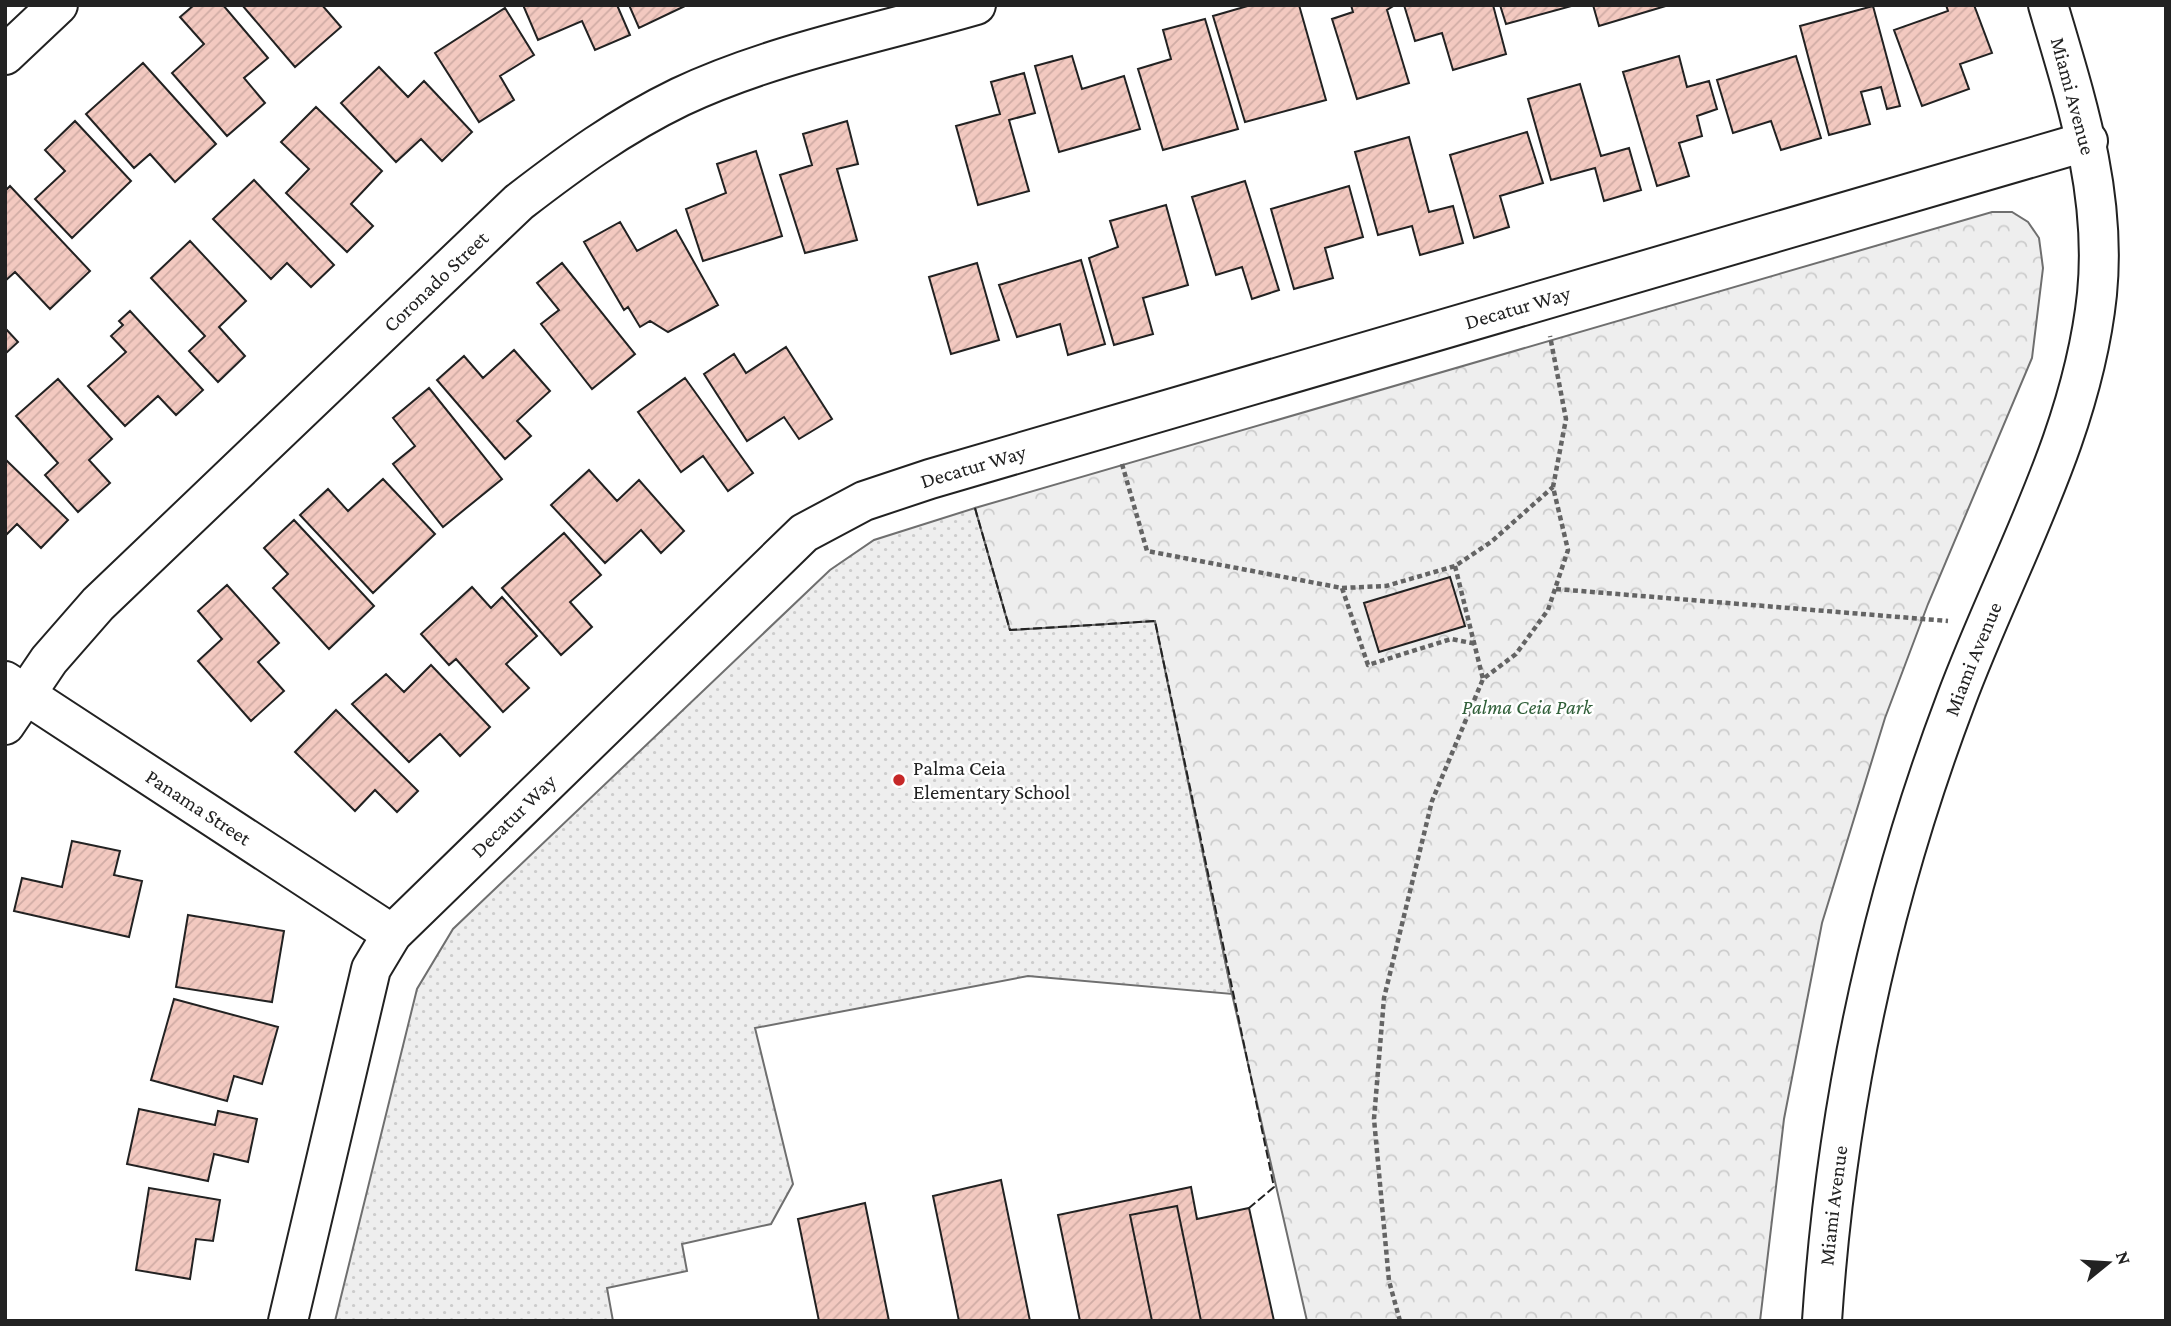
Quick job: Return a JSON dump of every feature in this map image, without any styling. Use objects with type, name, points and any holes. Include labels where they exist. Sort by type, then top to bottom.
[{"type":"street","points":[[7,50],[58,5]]},
{"type":"street","name":"Coronado Street","points":[[12,700],[98,604],[519,202],[595,143],[681,96],[779,61],[976,5]]},
{"type":"street","name":"Miami Avenue","points":[[1822,1321],[1842,1123],[1889,907],[1955,701],[2058,453],[2082,380],[2097,292],[2097,203],[2088,141],[2048,5]]},
{"type":"street","name":"Decatur Way","points":[[288,1321],[372,969],[392,933],[804,533],[864,500],[1110,425],[2088,141]]},
{"type":"street","name":"Panama Street","points":[[12,700],[392,933]]},
{"type":"path","points":[[1400,1321],[1389,1281],[1374,1119],[1384,998],[1432,801],[1483,679],[1516,654],[1548,610],[1569,550],[1553,487],[1566,419],[1556,356],[1539,300]]},
{"type":"path","points":[[1110,425],[1147,551],[1342,588],[1386,586],[1455,566],[1492,542],[1553,487]]},
{"type":"path","points":[[1455,566],[1477,644],[1483,679]]},
{"type":"path","points":[[1342,588],[1368,665],[1451,639],[1477,644]]},
{"type":"path","points":[[1555,589],[1987,624]]},
{"type":"green space","name":"Palma Ceia Park","points":[[1992,212],[2012,212],[2028,222],[2039,238],[2043,268],[2032,358],[1928,604],[1885,718],[1822,923],[1784,1119],[1760,1321],[1307,1321],[1232,994],[1155,621],[1010,630],[975,508]]},
{"type":"green space","name":"Palma Ceia Elementary School","points":[[975,508],[1010,630],[1155,621],[1232,994],[1028,976],[755,1028],[793,1184],[771,1224],[682,1244],[687,1271],[607,1288],[613,1321],[335,1321],[417,989],[453,929],[830,570],[874,540]]},
{"type":"building","points":[[194,5],[223,5],[268,58],[244,78],[265,103],[227,136],[172,73],[204,44],[180,17]]},
{"type":"building","points":[[242,5],[322,5],[341,27],[295,67]]},
{"type":"building","points":[[523,5],[617,5],[630,35],[595,50],[582,21],[538,40]]},
{"type":"building","points":[[629,5],[687,5],[639,28]]},
{"type":"building","points":[[1251,5],[1299,5],[1326,100],[1245,122],[1213,16]]},
{"type":"building","points":[[1351,5],[1395,5],[1387,10],[1409,83],[1357,99],[1332,19],[1353,12]]},
{"type":"building","points":[[1404,5],[1493,5],[1506,54],[1453,70],[1442,33],[1415,41]]},
{"type":"building","points":[[1500,5],[1575,5],[1506,24]]},
{"type":"building","points":[[1593,5],[1669,5],[1599,26]]},
{"type":"building","points":[[1946,5],[1974,5],[1992,53],[1960,64],[1969,89],[1922,106],[1894,30],[1948,11]]},
{"type":"building","points":[[1873,6],[1900,106],[1887,109],[1881,87],[1861,92],[1870,124],[1829,135],[1800,26]]},
{"type":"building","points":[[505,8],[534,55],[500,76],[514,100],[479,122],[435,53]]},
{"type":"building","points":[[1205,19],[1238,129],[1163,150],[1138,69],[1171,59],[1163,30]]},
{"type":"building","points":[[1072,56],[1082,89],[1124,76],[1140,129],[1059,152],[1035,66]]},
{"type":"building","points":[[1679,56],[1687,87],[1709,81],[1717,109],[1697,116],[1702,136],[1679,143],[1689,176],[1657,186],[1623,72]]},
{"type":"building","points":[[1796,56],[1821,138],[1781,150],[1771,121],[1733,133],[1717,80]]},
{"type":"building","points":[[143,63],[216,144],[175,182],[150,154],[134,168],[86,114]]},
{"type":"building","points":[[379,67],[408,97],[424,81],[472,132],[442,161],[421,139],[396,162],[341,103]]},
{"type":"building","points":[[1024,73],[1035,113],[1009,120],[1029,191],[978,205],[956,126],[1000,114],[991,82]]},
{"type":"building","points":[[1580,84],[1601,156],[1629,148],[1641,190],[1604,201],[1595,168],[1551,180],[1528,99]]},
{"type":"building","points":[[316,107],[382,171],[351,204],[373,226],[347,252],[286,193],[309,169],[281,142]]},
{"type":"building","points":[[75,121],[131,181],[72,238],[35,199],[65,171],[45,150]]},
{"type":"building","points":[[847,121],[858,164],[837,169],[857,240],[805,253],[780,175],[812,165],[803,134]]},
{"type":"building","points":[[1527,132],[1543,183],[1500,196],[1509,227],[1474,238],[1450,155]]},
{"type":"building","points":[[1409,137],[1429,212],[1453,206],[1463,243],[1420,255],[1412,226],[1378,235],[1355,152]]},
{"type":"building","points":[[756,151],[782,236],[703,261],[686,209],[726,193],[717,164]]},
{"type":"building","points":[[254,180],[334,265],[311,287],[287,263],[271,279],[213,219]]},
{"type":"building","points":[[1245,181],[1279,290],[1252,299],[1242,267],[1216,275],[1192,197]]},
{"type":"building","points":[[10,186],[90,271],[50,309],[15,272],[5,281],[5,191]]},
{"type":"building","points":[[1349,186],[1363,237],[1325,248],[1333,278],[1294,289],[1271,209]]},
{"type":"building","points":[[1166,205],[1188,285],[1143,298],[1153,334],[1114,345],[1089,258],[1118,247],[1110,221]]},
{"type":"building","points":[[620,222],[637,251],[676,230],[718,305],[668,332],[650,321],[640,327],[628,307],[624,310],[584,242]]},
{"type":"building","points":[[190,241],[246,301],[219,327],[245,356],[218,382],[189,351],[205,336],[151,278]]},
{"type":"building","points":[[1081,260],[1105,344],[1068,355],[1060,324],[1017,337],[999,285]]},
{"type":"building","points":[[562,263],[635,354],[592,389],[541,324],[559,310],[537,283]]},
{"type":"building","points":[[977,263],[999,340],[951,354],[929,277]]},
{"type":"building","points":[[130,311],[203,390],[176,415],[158,396],[125,426],[88,386],[126,352],[111,336],[123,325],[119,321]]},
{"type":"building","points":[[5,328],[18,342],[5,354]]},
{"type":"building","points":[[786,347],[832,419],[799,439],[784,417],[747,441],[704,374],[734,354],[746,373]]},
{"type":"building","points":[[514,350],[550,391],[517,421],[531,436],[505,459],[437,380],[464,356],[483,378]]},
{"type":"building","points":[[685,378],[753,473],[728,491],[703,456],[681,472],[638,412]]},
{"type":"building","points":[[58,379],[112,439],[89,460],[110,483],[78,512],[45,475],[58,463],[16,416]]},
{"type":"building","points":[[429,388],[502,479],[443,527],[393,464],[415,446],[393,418]]},
{"type":"building","points":[[5,459],[68,520],[41,548],[17,524],[5,536]]},
{"type":"building","points":[[589,470],[617,501],[639,480],[684,531],[661,553],[641,530],[605,563],[551,505]]},
{"type":"building","points":[[383,479],[435,534],[373,593],[300,515],[328,489],[348,511]]},
{"type":"building","points":[[294,520],[374,606],[329,649],[273,588],[288,574],[264,548]]},
{"type":"building","points":[[564,533],[601,575],[570,602],[592,627],[561,655],[502,588]]},
{"type":"building","points":[[1450,577],[1465,626],[1379,652],[1364,603]]},
{"type":"building","points":[[227,585],[279,643],[258,662],[284,691],[251,721],[198,661],[222,639],[198,611]]},
{"type":"building","points":[[472,587],[491,608],[502,597],[537,636],[506,664],[529,688],[503,712],[456,659],[449,665],[421,634]]},
{"type":"building","points":[[431,665],[490,727],[460,756],[440,734],[409,762],[352,704],[386,674],[404,692]]},
{"type":"building","points":[[336,710],[418,791],[397,812],[375,790],[355,811],[295,752]]},
{"type":"building","points":[[72,841],[120,851],[114,875],[142,881],[129,937],[14,911],[22,878],[62,887]]},
{"type":"building","points":[[188,915],[284,931],[272,1002],[176,987]]},
{"type":"building","points":[[174,999],[278,1027],[262,1084],[234,1076],[227,1101],[151,1080]]},
{"type":"building","points":[[139,1109],[215,1125],[218,1111],[257,1119],[248,1162],[214,1154],[208,1181],[127,1164]]},
{"type":"building","points":[[1001,1180],[1030,1321],[959,1321],[933,1196]]},
{"type":"building","points":[[1001,1180],[1030,1321],[959,1321],[933,1196]]},
{"type":"building","points":[[1191,1187],[1197,1219],[1249,1208],[1274,1321],[1201,1321],[1177,1206],[1130,1215],[1152,1321],[1080,1321],[1058,1215]]},
{"type":"building","points":[[1191,1187],[1197,1219],[1249,1208],[1274,1321],[1080,1321],[1058,1215]]},
{"type":"building","points":[[149,1188],[220,1200],[213,1241],[196,1239],[190,1279],[136,1270]]},
{"type":"building","points":[[865,1203],[889,1321],[819,1321],[798,1219]]},
{"type":"building","points":[[865,1203],[889,1321],[819,1321],[798,1219]]},
{"type":"fence","points":[[975,508],[1010,630],[1155,621],[1274,1187],[1249,1208]]},
{"type":"place","name":"Palma Ceia Elementary School","points":[[899,780]]}]
